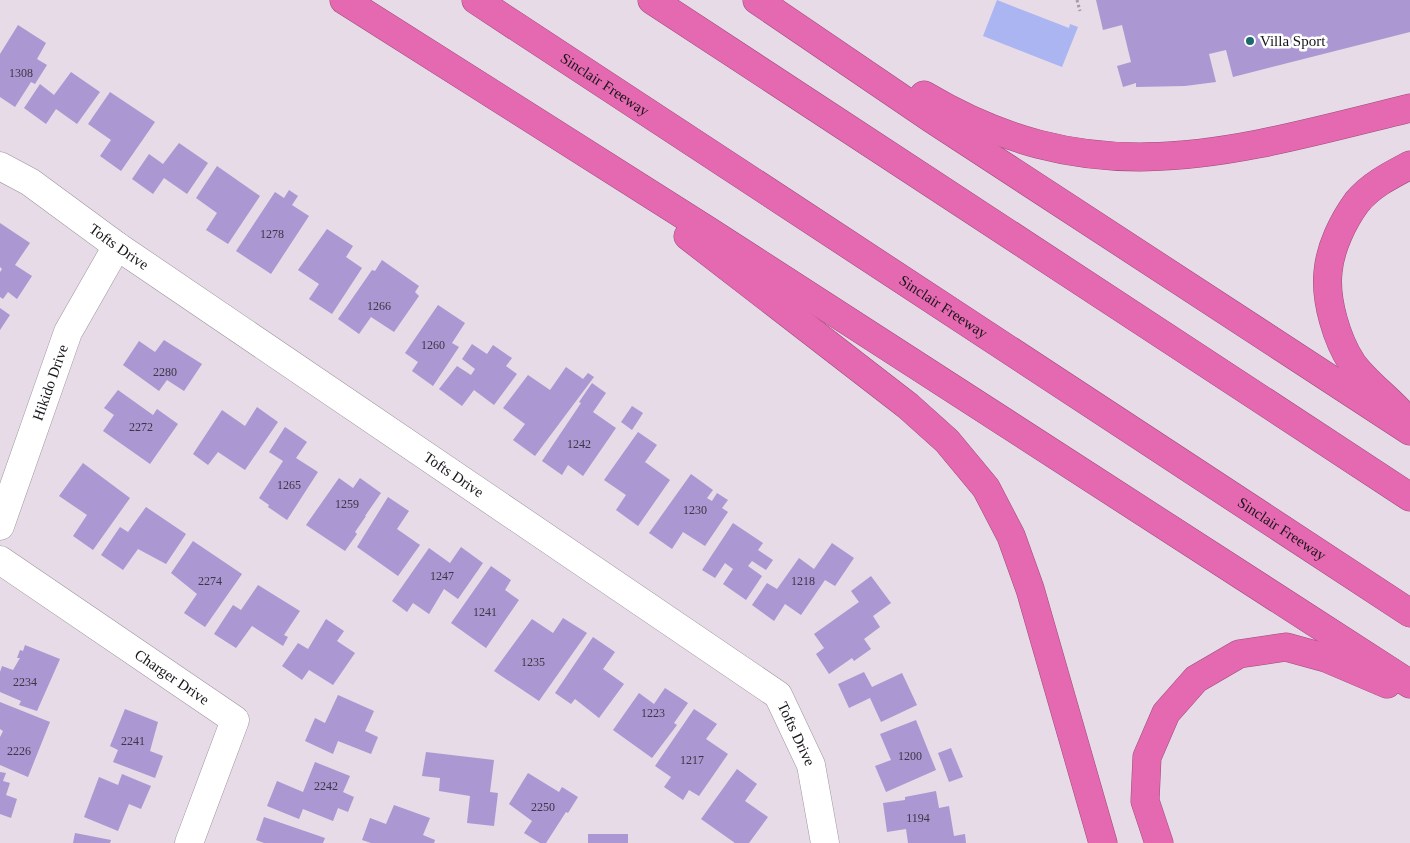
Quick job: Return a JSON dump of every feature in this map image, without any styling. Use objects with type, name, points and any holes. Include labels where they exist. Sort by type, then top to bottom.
[{"type":"highway","points":[[344,0],[507,105],[716,235],[1410,684]]},
{"type":"highway","name":"Sinclair Freeway","points":[[476,0],[1410,613]]},
{"type":"highway","points":[[652,0],[1410,497]]},
{"type":"highway","points":[[757,0],[932,119],[1410,431]]},
{"type":"highway","points":[[767,0],[934,101],[990,128],[1045,147],[1119,158],[1190,156],[1258,146],[1410,108]]},
{"type":"highway","points":[[507,105],[623,187],[908,406],[947,441],[986,488],[1011,536],[1030,589],[1103,843]]},
{"type":"highway","points":[[1410,165],[1382,180],[1358,202],[1339,231],[1328,272],[1331,308],[1337,334],[1353,364],[1410,421]]},
{"type":"highway","points":[[1159,843],[1146,801],[1147,757],[1166,713],[1196,679],[1239,654],[1286,648],[1326,658],[1410,694]]},
{"type":"street","name":"Tofts Drive","points":[[0,166],[30,182],[117,246],[778,695],[811,765],[825,843]]},
{"type":"street","name":"Hikido Drive","points":[[0,526],[68,332],[117,246]]},
{"type":"street","name":"Charger Drive","points":[[0,560],[235,720],[188,843]]},
{"type":"path","points":[[1077,0],[1080,11]]},
{"type":"water","points":[[997,0],[1069,28],[1070,24],[1078,27],[1062,67],[983,36]]},
{"type":"building","name":"Villa Sport","points":[[1096,0],[1410,0],[1410,32],[1233,77],[1226,50],[1209,54],[1216,82],[1185,86],[1136,87],[1136,83],[1123,87],[1117,66],[1131,62],[1122,25],[1103,30]]},
{"type":"building","points":[[18,25],[46,43],[37,59],[47,65],[35,84],[31,82],[15,107],[0,97],[0,54]]},
{"type":"building","points":[[71,72],[100,92],[77,124],[56,109],[46,124],[24,108],[40,84],[54,95]]},
{"type":"building","points":[[110,92],[155,122],[121,171],[100,156],[111,140],[88,124]]},
{"type":"building","points":[[179,143],[208,163],[187,194],[164,178],[153,194],[132,179],[149,154],[163,164]]},
{"type":"building","points":[[217,166],[260,196],[228,244],[206,230],[217,213],[196,198]]},
{"type":"building","points":[[289,190],[298,196],[292,205],[309,216],[271,274],[236,251],[275,192],[284,198]]},
{"type":"building","points":[[0,223],[30,243],[15,265],[32,276],[17,299],[8,292],[3,299],[0,297],[0,272],[2,269],[0,267]]},
{"type":"building","points":[[327,229],[353,246],[346,257],[362,268],[332,314],[309,299],[319,284],[298,270]]},
{"type":"building","points":[[382,260],[419,286],[415,292],[419,296],[394,332],[371,317],[359,334],[338,319],[372,270],[375,271]]},
{"type":"building","points":[[438,305],[465,323],[452,343],[459,347],[433,386],[412,371],[418,362],[405,353]]},
{"type":"building","points":[[0,308],[10,315],[0,330]]},
{"type":"building","points":[[164,340],[202,364],[184,391],[167,380],[159,391],[123,365],[139,341],[155,352]]},
{"type":"building","points":[[472,344],[487,354],[493,345],[512,358],[506,366],[517,374],[494,405],[474,390],[462,406],[439,389],[457,366],[471,375],[475,369],[462,359]]},
{"type":"building","points":[[566,367],[583,379],[588,373],[594,377],[535,456],[513,440],[525,424],[503,408],[528,375],[550,390]]},
{"type":"building","points":[[592,383],[606,393],[593,412],[616,428],[583,476],[568,465],[562,475],[542,461],[581,403],[579,402]]},
{"type":"building","points":[[118,390],[153,415],[157,409],[178,424],[150,464],[103,431],[114,415],[104,408]]},
{"type":"building","points":[[632,406],[643,413],[632,430],[621,422]]},
{"type":"building","points":[[257,407],[278,422],[245,470],[218,452],[208,465],[193,454],[222,410],[245,426]]},
{"type":"building","points":[[285,427],[307,442],[296,458],[318,472],[287,520],[268,507],[269,505],[259,498],[283,461],[269,452]]},
{"type":"building","points":[[638,432],[657,445],[645,462],[670,480],[638,526],[616,510],[626,495],[604,480]]},
{"type":"building","points":[[83,463],[130,498],[93,550],[73,536],[87,515],[59,496]]},
{"type":"building","points":[[691,474],[713,490],[707,498],[712,501],[717,493],[728,500],[722,508],[728,512],[705,546],[683,532],[672,549],[649,533]]},
{"type":"building","points":[[339,478],[353,488],[360,478],[381,493],[355,532],[357,534],[345,551],[306,525]]},
{"type":"building","points":[[388,497],[409,511],[397,529],[420,545],[398,576],[357,547]]},
{"type":"building","points":[[146,507],[186,534],[166,564],[138,549],[123,570],[101,555],[120,527],[128,532]]},
{"type":"building","points":[[733,523],[763,543],[758,550],[773,560],[766,570],[752,561],[748,566],[762,576],[746,600],[723,584],[733,569],[725,563],[715,578],[702,570]]},
{"type":"building","points":[[193,541],[242,574],[205,627],[184,613],[197,594],[171,573]]},
{"type":"building","points":[[832,543],[854,558],[835,586],[825,580],[801,615],[785,604],[774,621],[752,605],[767,583],[777,589],[799,558],[814,569]]},
{"type":"building","points":[[461,547],[483,563],[458,599],[444,589],[429,614],[413,603],[407,612],[392,601],[429,548],[450,563]]},
{"type":"building","points":[[491,566],[511,580],[505,590],[519,600],[486,648],[451,623]]},
{"type":"building","points":[[871,576],[891,603],[873,616],[880,627],[864,639],[871,649],[854,661],[852,658],[829,674],[816,654],[824,648],[814,634],[859,602],[851,591]]},
{"type":"building","points":[[258,585],[300,611],[284,635],[288,637],[283,646],[252,626],[236,648],[214,634],[233,605],[241,610]]},
{"type":"building","points":[[563,618],[587,633],[539,701],[494,671],[532,619],[553,633]]},
{"type":"building","points":[[326,619],[344,631],[337,641],[355,653],[333,685],[309,670],[302,680],[282,666],[298,643],[308,649]]},
{"type":"building","points":[[593,637],[615,652],[603,669],[624,684],[599,718],[575,699],[571,704],[555,693]]},
{"type":"building","points":[[25,645],[60,659],[37,711],[19,705],[21,701],[0,692],[0,672],[2,666],[13,670],[20,658],[17,658],[20,650],[23,651]]},
{"type":"building","points":[[864,672],[872,687],[902,673],[917,705],[881,722],[870,698],[849,708],[838,684]]},
{"type":"building","points":[[665,688],[688,703],[674,723],[677,725],[652,758],[613,730],[639,693],[654,704]]},
{"type":"building","points":[[338,695],[374,711],[365,731],[378,737],[371,754],[338,741],[333,754],[305,741],[315,718],[325,723]]},
{"type":"building","points":[[0,702],[50,722],[28,777],[0,765],[0,737],[3,731],[0,729]]},
{"type":"building","points":[[125,709],[158,722],[150,751],[163,756],[155,778],[113,762],[118,750],[110,746]]},
{"type":"building","points":[[694,709],[717,724],[706,739],[728,754],[699,796],[689,790],[683,800],[664,787],[671,777],[655,766]]},
{"type":"building","points":[[916,720],[936,770],[886,792],[875,766],[891,760],[880,734]]},
{"type":"building","points":[[951,748],[963,777],[949,782],[938,753]]},
{"type":"building","points":[[426,752],[494,760],[490,792],[498,793],[494,826],[467,823],[470,796],[439,791],[440,778],[422,776]]},
{"type":"building","points":[[315,762],[350,776],[343,792],[354,797],[348,812],[338,808],[333,821],[303,809],[299,819],[267,806],[277,781],[303,792]]},
{"type":"building","points":[[737,769],[757,784],[745,801],[768,817],[749,843],[735,843],[701,819]]},
{"type":"building","points":[[0,772],[6,773],[3,781],[10,783],[6,795],[17,799],[11,818],[0,814]]},
{"type":"building","points":[[528,773],[559,792],[562,787],[578,797],[546,843],[540,843],[524,833],[532,821],[509,804]]},
{"type":"building","points":[[122,774],[151,786],[141,809],[129,804],[118,831],[84,817],[99,777],[118,785]]},
{"type":"building","points":[[936,791],[939,808],[949,806],[954,836],[965,834],[966,843],[908,843],[906,829],[887,832],[883,803],[905,800],[905,797]]},
{"type":"building","points":[[394,805],[430,818],[423,835],[435,840],[434,843],[371,843],[362,840],[370,818],[386,824]]},
{"type":"building","points":[[264,817],[325,838],[323,843],[264,843],[256,840]]},
{"type":"building","points":[[75,833],[111,840],[110,843],[73,843]]},
{"type":"building","points":[[588,834],[628,834],[628,843],[588,843]]},
{"type":"place","name":"Villa Sport","points":[[1250,41]]}]
